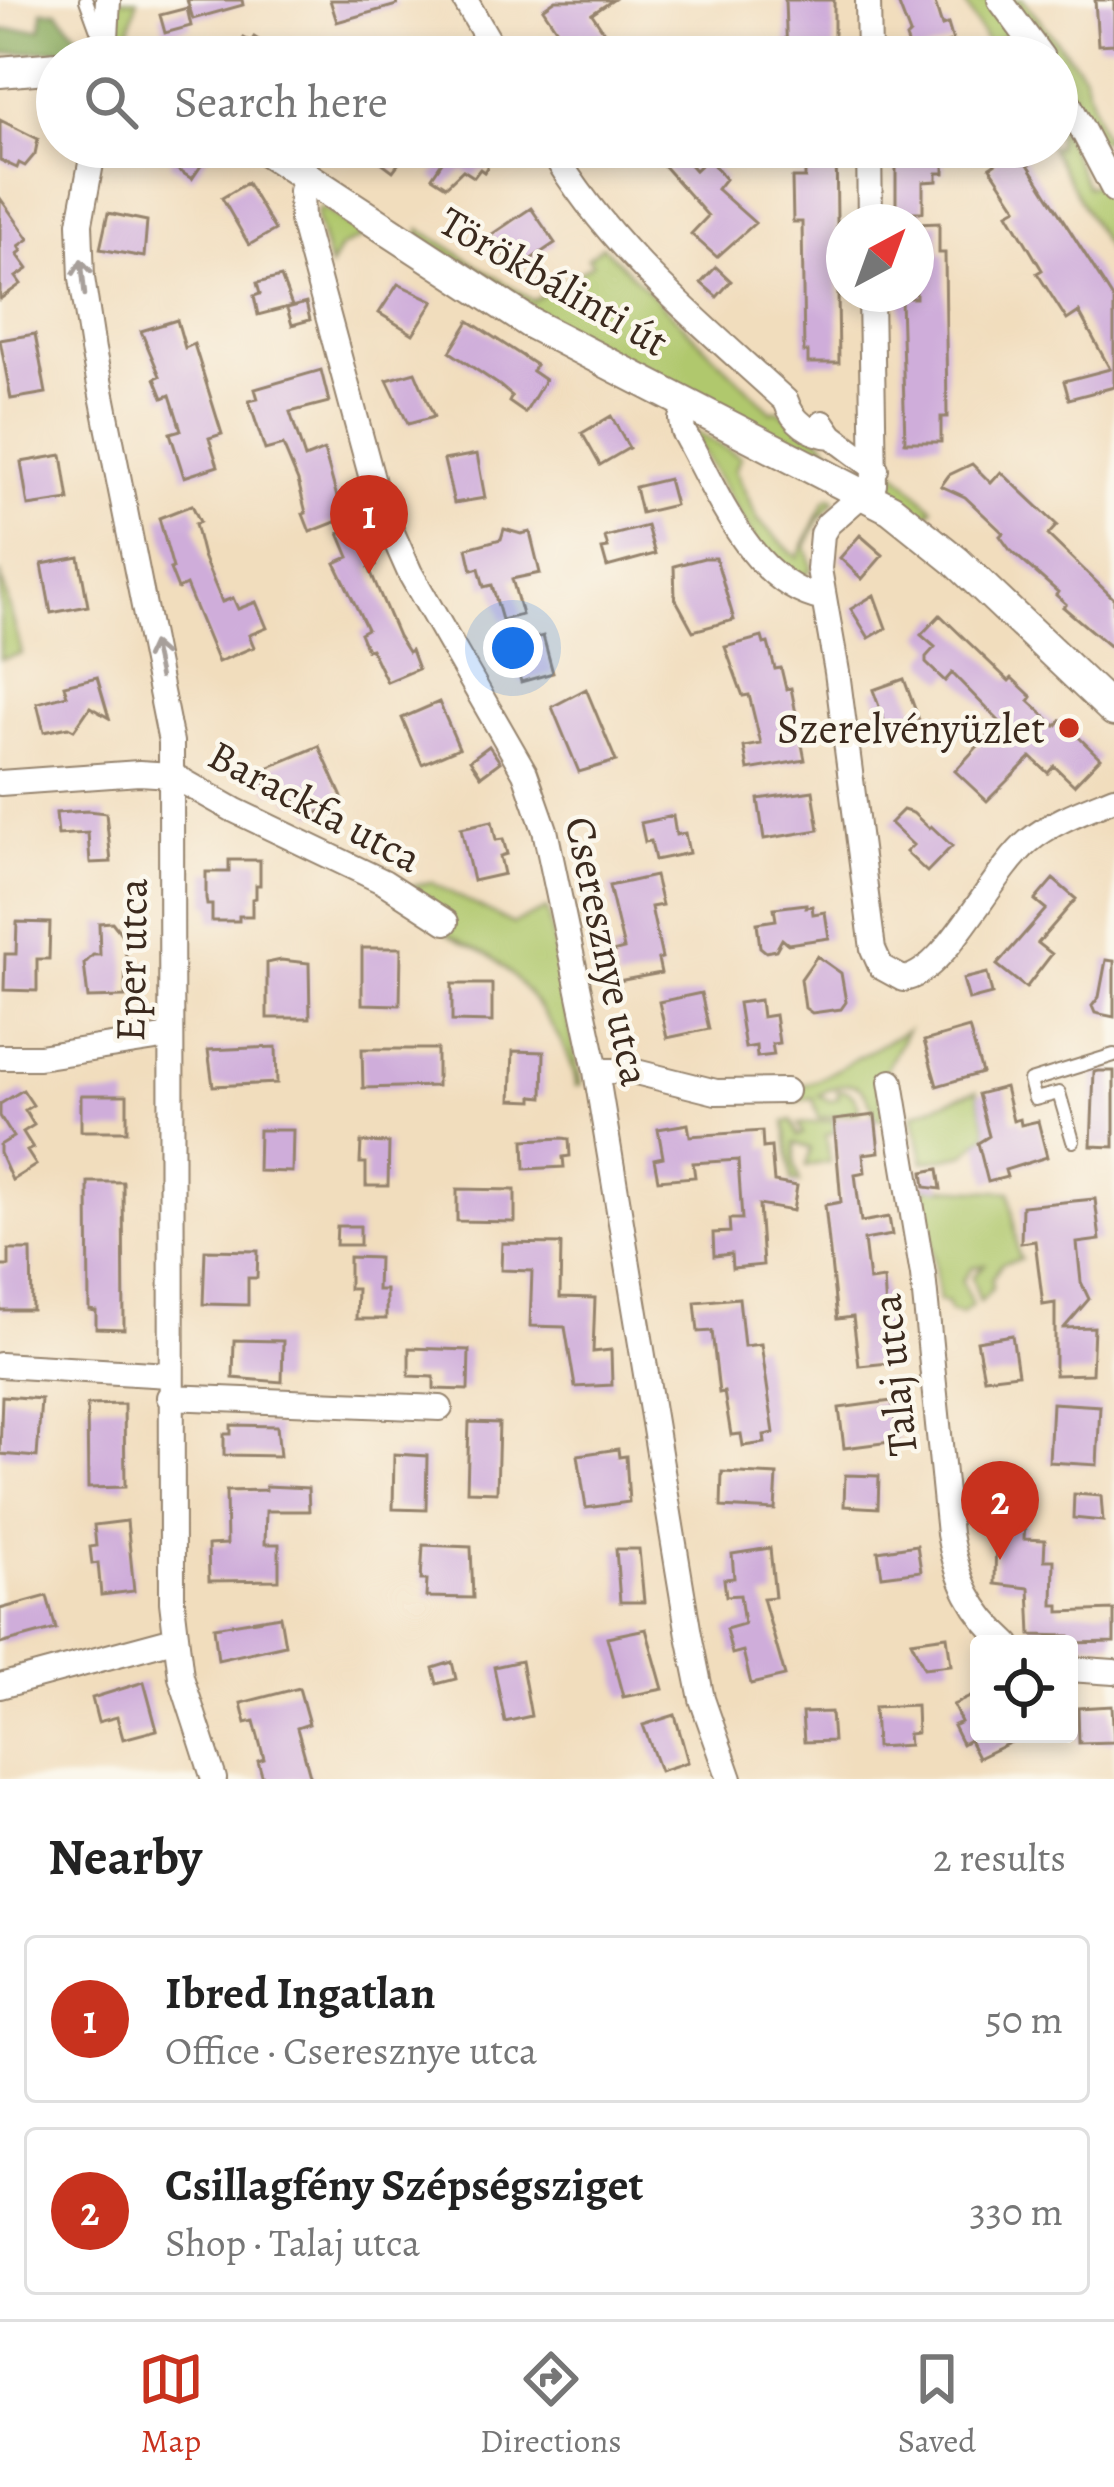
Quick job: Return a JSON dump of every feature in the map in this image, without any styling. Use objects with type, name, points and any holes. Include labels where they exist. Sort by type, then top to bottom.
[{"type":"street","points":[[106,36],[108,0]]},
{"type":"street","points":[[465,0],[486,36]]},
{"type":"street","points":[[868,0],[868,36]]},
{"type":"street","points":[[1000,0],[1027,36]]},
{"type":"street","points":[[0,72],[36,69]]},
{"type":"street","points":[[1078,115],[1114,190]]},
{"type":"street","name":"Eper utca","points":[[90,168],[80,223],[82,278],[92,350],[165,702],[172,775],[169,1386],[174,1639],[181,1677],[214,1779]]},
{"type":"street","name":"Törökbálinti út","points":[[293,168],[514,314],[687,405],[869,465],[916,526],[1114,711]]},
{"type":"street","points":[[562,168],[611,235],[785,401],[812,412],[832,436],[869,465]]},
{"type":"street","points":[[869,168],[870,204]]},
{"type":"street","name":"Cseresznye utca","points":[[305,176],[302,220],[364,459],[410,573],[525,773],[538,808],[596,1071],[689,1635],[702,1700],[730,1779]]},
{"type":"street","points":[[871,312],[869,465],[827,524],[819,569],[874,949],[881,967],[903,979],[926,972],[1005,864],[1028,842],[1048,826],[1114,797]]},
{"type":"street","name":"Törökbálinti út","points":[[687,405],[681,419],[683,431],[740,531],[779,580],[792,590],[824,598]]},
{"type":"street","name":"Barackfa utca","points":[[0,783],[139,772],[172,775],[384,882],[446,922]]},
{"type":"street","points":[[0,1057],[39,1057],[169,1037]]},
{"type":"street","points":[[596,1071],[632,1071],[716,1092],[785,1091]]},
{"type":"street","name":"Talaj utca","points":[[891,1082],[923,1276],[956,1575],[966,1598],[1000,1635]]},
{"type":"street","points":[[0,1365],[169,1386],[440,1408]]},
{"type":"street","points":[[0,1686],[174,1639]]},
{"type":"street","points":[[1078,1670],[1114,1672]]},
{"type":"lane","points":[[86,0],[101,36]]},
{"type":"lane","points":[[1073,1141],[1059,1093],[1035,1099],[1030,1081],[1114,1055]]},
{"type":"green space","points":[[116,0],[137,0],[128,36],[119,36]]},
{"type":"green space","points":[[963,0],[996,0],[1019,28],[1004,36],[983,36]]},
{"type":"green space","points":[[1004,0],[1023,0],[1053,36],[1030,36]]},
{"type":"green space","points":[[42,11],[57,11],[79,36],[36,36],[36,51],[0,54],[0,30],[41,29]]},
{"type":"green space","points":[[1078,67],[1101,131],[1110,140],[1093,141],[1078,114]]},
{"type":"green space","points":[[1078,167],[1087,187],[1100,182],[1114,210],[1114,222],[1106,228],[1114,243],[1114,261],[1062,168]]},
{"type":"green space","points":[[322,208],[365,236],[340,248],[330,267],[317,220]]},
{"type":"green space","points":[[420,229],[533,301],[593,264],[588,258],[602,246],[772,412],[778,410],[823,441],[851,468],[847,471],[588,345],[418,237]]},
{"type":"green space","points":[[689,429],[741,457],[735,470],[758,520],[798,558],[825,501],[835,500],[806,546],[812,568],[801,581],[767,561]]},
{"type":"green space","points":[[883,459],[933,508],[929,514],[920,516],[887,492]]},
{"type":"green space","points":[[0,572],[22,654],[0,659]]},
{"type":"green space","points":[[430,882],[513,924],[547,909],[581,1085],[576,1086],[557,1034],[518,981],[491,957],[442,930],[405,888]]},
{"type":"green space","points":[[907,1030],[878,1085],[885,1117],[876,1119],[863,1090],[850,1084],[819,1095],[830,1101],[839,1097],[837,1091],[846,1091],[860,1112],[819,1118],[813,1098],[792,1102],[791,1089],[818,1080]]},
{"type":"green space","points":[[977,1090],[988,1133],[965,1154],[924,1162],[913,1114]]},
{"type":"green space","points":[[792,1120],[798,1136],[803,1134],[799,1124],[834,1120],[836,1132],[826,1135],[830,1162],[806,1166],[811,1149],[795,1143],[800,1182],[792,1181],[785,1122]]},
{"type":"green space","points":[[924,1187],[1010,1192],[1021,1259],[1002,1263],[992,1289],[980,1302],[972,1277],[984,1265],[972,1267],[962,1281],[972,1305],[962,1314],[939,1301]]},
{"type":"building","points":[[187,0],[242,0],[243,5],[193,19]]},
{"type":"building","points":[[330,0],[396,0],[397,5],[337,22]]},
{"type":"building","points":[[556,0],[613,0],[592,14],[607,36],[561,36],[543,9]]},
{"type":"building","points":[[785,0],[834,0],[834,36],[786,36]]},
{"type":"building","points":[[897,0],[934,0],[942,26],[948,24],[952,36],[910,34]]},
{"type":"building","points":[[1095,0],[1114,0],[1114,44],[1098,45]]},
{"type":"building","points":[[187,8],[191,26],[165,33],[160,15]]},
{"type":"building","points":[[0,120],[36,138],[35,154],[25,166],[19,163],[17,168],[0,160]]},
{"type":"building","points":[[175,168],[199,168],[192,179]]},
{"type":"building","points":[[438,168],[486,168],[474,177],[463,170],[446,186],[432,177]]},
{"type":"building","points":[[666,168],[716,168],[725,179],[717,189],[755,223],[717,257],[691,234],[708,216]]},
{"type":"building","points":[[805,168],[836,168],[837,204],[826,204],[826,312],[838,312],[839,363],[808,363],[808,352],[804,352],[802,222],[793,222],[792,178],[805,178]]},
{"type":"building","points":[[896,168],[944,168],[944,173],[937,173],[937,181],[923,182],[923,204],[896,204]]},
{"type":"building","points":[[991,168],[1030,168],[1114,300],[1114,387],[1069,399],[1064,381],[1110,369],[1079,312],[1067,320],[1037,273],[1042,270],[1008,213],[1017,208]]},
{"type":"building","points":[[247,183],[275,230],[249,245],[222,198]]},
{"type":"building","points":[[0,198],[29,239],[17,254],[28,269],[16,277],[21,284],[0,299]]},
{"type":"building","points":[[531,208],[555,243],[515,270],[491,235]]},
{"type":"building","points":[[108,213],[147,221],[144,257],[100,249]]},
{"type":"building","points":[[934,223],[939,223],[939,253],[945,253],[947,417],[941,417],[941,442],[905,442],[901,312],[934,312]]},
{"type":"building","points":[[716,267],[731,281],[717,297],[701,283]]},
{"type":"building","points":[[281,277],[292,306],[258,315],[257,283]]},
{"type":"building","points":[[398,284],[434,301],[413,334],[379,313]]},
{"type":"building","points":[[306,303],[310,320],[292,325],[287,308]]},
{"type":"building","points":[[177,320],[185,348],[194,344],[222,434],[209,438],[218,466],[184,477],[170,433],[181,430],[170,395],[163,398],[155,378],[160,376],[141,331]]},
{"type":"building","points":[[469,321],[536,365],[532,371],[545,380],[525,413],[509,402],[512,396],[499,385],[450,352]]},
{"type":"building","points":[[35,334],[46,393],[11,399],[0,340]]},
{"type":"building","points":[[321,370],[329,402],[290,412],[305,458],[324,450],[343,519],[310,532],[298,481],[283,445],[265,450],[249,401],[258,399],[255,389]]},
{"type":"building","points":[[415,372],[434,417],[408,424],[387,380]]},
{"type":"building","points":[[611,416],[629,448],[600,465],[582,433]]},
{"type":"building","points":[[477,454],[485,498],[454,503],[444,460]]},
{"type":"building","points":[[62,455],[69,500],[28,506],[21,462]]},
{"type":"building","points":[[972,464],[991,483],[1001,472],[1057,525],[1048,535],[1114,599],[1114,650],[1063,607],[1066,604],[1058,592],[1010,550],[1000,536],[1003,533],[965,497],[941,486],[949,475]]},
{"type":"building","points":[[668,479],[675,505],[641,513],[635,487]]},
{"type":"building","points":[[192,505],[200,522],[195,524],[203,556],[222,602],[233,598],[238,609],[256,602],[267,628],[249,635],[254,647],[218,662],[186,585],[178,589],[159,518]]},
{"type":"building","points":[[356,526],[376,565],[369,568],[398,636],[411,650],[418,669],[387,682],[371,649],[367,650],[360,633],[367,629],[335,563],[349,557],[339,533]]},
{"type":"building","points":[[647,526],[655,554],[607,567],[602,549],[608,548],[605,537]]},
{"type":"building","points":[[504,529],[530,532],[540,573],[512,579],[522,615],[502,620],[492,585],[484,587],[479,568],[472,570],[467,548],[501,539]]},
{"type":"building","points":[[860,535],[883,555],[862,579],[840,558]]},
{"type":"building","points":[[79,557],[88,606],[51,613],[42,564]]},
{"type":"building","points":[[716,558],[734,620],[693,631],[675,598],[674,566]]},
{"type":"building","points":[[874,595],[886,628],[869,638],[851,609]]},
{"type":"building","points":[[940,615],[1032,697],[1029,701],[1056,726],[1061,720],[1100,758],[1074,785],[1054,766],[1048,773],[1031,757],[987,801],[955,771],[1000,722],[952,673],[945,681],[926,663],[935,647],[921,635]]},
{"type":"building","points":[[543,636],[553,673],[521,682],[512,651],[526,648],[524,641]]},
{"type":"building","points":[[762,637],[775,669],[781,668],[786,689],[791,688],[805,760],[748,770],[744,747],[761,744],[749,695],[743,696],[725,647]]},
{"type":"building","points":[[97,677],[109,718],[90,707],[74,730],[44,732],[37,703],[67,695],[64,685]]},
{"type":"building","points":[[904,679],[919,720],[888,731],[873,690]]},
{"type":"building","points":[[586,689],[616,761],[579,772],[552,707]]},
{"type":"building","points":[[439,702],[459,748],[422,764],[402,718]]},
{"type":"building","points":[[319,746],[344,802],[312,815],[305,798],[290,804],[283,787],[269,793],[260,771]]},
{"type":"building","points":[[489,746],[500,762],[481,776],[470,760]]},
{"type":"building","points":[[813,791],[819,830],[764,839],[758,799]]},
{"type":"building","points":[[903,810],[931,826],[952,846],[927,872],[906,852],[913,845],[890,823]]},
{"type":"building","points":[[56,813],[106,813],[111,862],[90,863],[88,833],[58,835]]},
{"type":"building","points":[[673,816],[676,835],[685,833],[689,853],[655,860],[641,823]]},
{"type":"building","points":[[492,821],[496,840],[503,839],[507,854],[500,856],[504,874],[473,881],[461,828]]},
{"type":"building","points":[[229,860],[260,860],[252,916],[212,921],[206,872],[229,872]]},
{"type":"building","points":[[655,876],[662,905],[651,907],[661,973],[618,981],[612,952],[624,949],[609,886]]},
{"type":"building","points":[[1053,879],[1076,899],[1038,943],[1052,954],[1026,988],[997,965],[1046,909],[1035,900]]},
{"type":"building","points":[[812,906],[813,914],[825,912],[829,938],[788,944],[782,939],[776,950],[766,952],[760,947],[757,923],[776,920],[774,908]]},
{"type":"building","points":[[17,922],[50,923],[49,959],[37,959],[37,991],[4,990],[5,954],[16,954]]},
{"type":"building","points":[[112,922],[126,940],[125,997],[88,998],[84,964],[100,955],[99,923]]},
{"type":"building","points":[[362,948],[401,948],[400,1005],[362,1004]]},
{"type":"building","points":[[817,956],[841,973],[846,1002],[841,1009],[812,1013],[805,1008],[801,979]]},
{"type":"building","points":[[1106,960],[1114,961],[1114,1017],[1095,1013],[1092,1006],[1099,997]]},
{"type":"building","points":[[267,963],[309,963],[310,1018],[267,1018]]},
{"type":"building","points":[[987,973],[992,994],[969,1000],[963,979]]},
{"type":"building","points":[[452,984],[492,984],[492,1022],[452,1021]]},
{"type":"building","points":[[701,993],[709,1029],[667,1038],[659,1002]]},
{"type":"building","points":[[760,1000],[762,1017],[775,1015],[779,1043],[772,1044],[774,1055],[757,1057],[756,1046],[745,1048],[738,1003]]},
{"type":"building","points":[[969,1028],[982,1073],[937,1086],[924,1041]]},
{"type":"building","points":[[276,1047],[277,1083],[213,1086],[208,1050]]},
{"type":"building","points":[[362,1049],[437,1049],[437,1086],[363,1088]]},
{"type":"building","points":[[513,1051],[544,1052],[543,1097],[511,1100]]},
{"type":"building","points":[[1114,1071],[1114,1147],[1091,1146],[1094,1072]]},
{"type":"building","points":[[1005,1087],[1013,1121],[1020,1119],[1021,1125],[1038,1121],[1047,1157],[1005,1170],[1007,1177],[988,1182],[978,1143],[989,1136],[978,1094]]},
{"type":"building","points":[[23,1090],[33,1105],[25,1110],[34,1125],[23,1132],[36,1165],[12,1180],[0,1145],[13,1137],[0,1116],[0,1104]]},
{"type":"building","points":[[81,1095],[127,1095],[127,1131],[81,1131]]},
{"type":"building","points":[[875,1115],[879,1152],[863,1154],[865,1172],[855,1174],[861,1222],[889,1217],[892,1235],[864,1240],[869,1281],[884,1279],[889,1363],[859,1366],[853,1317],[837,1319],[825,1205],[841,1202],[834,1120]]},
{"type":"building","points":[[688,1124],[690,1136],[762,1131],[763,1148],[771,1147],[774,1182],[797,1186],[793,1211],[759,1205],[763,1265],[732,1268],[731,1254],[714,1256],[713,1233],[730,1232],[729,1219],[742,1219],[738,1160],[693,1163],[695,1177],[658,1180],[654,1159],[663,1157],[658,1129]]},
{"type":"building","points":[[259,1130],[293,1130],[292,1172],[258,1171]]},
{"type":"building","points":[[569,1139],[570,1156],[563,1157],[564,1167],[525,1169],[524,1140]]},
{"type":"building","points":[[361,1142],[389,1143],[388,1186],[366,1186]]},
{"type":"building","points":[[938,1169],[941,1189],[925,1187],[923,1172]]},
{"type":"building","points":[[88,1182],[123,1182],[124,1329],[96,1328],[96,1311],[89,1310]]},
{"type":"building","points":[[457,1189],[515,1190],[515,1222],[457,1221]]},
{"type":"building","points":[[1095,1199],[1100,1240],[1077,1243],[1081,1282],[1089,1299],[1064,1328],[1094,1327],[1092,1374],[1055,1375],[1055,1303],[1043,1305],[1035,1241],[1021,1243],[1022,1206]]},
{"type":"building","points":[[337,1226],[360,1226],[360,1245],[336,1245]]},
{"type":"building","points":[[502,1243],[561,1244],[560,1297],[595,1298],[593,1352],[611,1350],[612,1385],[575,1387],[565,1327],[530,1326],[532,1271],[501,1270]]},
{"type":"building","points":[[9,1250],[31,1250],[32,1310],[0,1310],[0,1266],[9,1266]]},
{"type":"building","points":[[205,1250],[258,1251],[257,1278],[248,1278],[248,1305],[203,1304]]},
{"type":"building","points":[[349,1257],[378,1258],[377,1290],[386,1290],[386,1319],[356,1319],[357,1289],[349,1289]]},
{"type":"building","points":[[739,1298],[744,1346],[761,1344],[774,1433],[764,1435],[765,1443],[743,1446],[741,1434],[731,1435],[724,1392],[719,1393],[712,1331],[698,1332],[695,1302]]},
{"type":"building","points":[[1012,1335],[1018,1374],[984,1378],[977,1341]]},
{"type":"building","points":[[234,1340],[283,1341],[282,1382],[233,1378]]},
{"type":"building","points":[[409,1348],[469,1350],[468,1390],[434,1389],[434,1377],[409,1376]]},
{"type":"building","points":[[2,1396],[41,1399],[37,1457],[0,1454]]},
{"type":"building","points":[[892,1401],[898,1441],[844,1448],[839,1408]]},
{"type":"building","points":[[1052,1403],[1100,1406],[1097,1465],[1049,1462]]},
{"type":"building","points":[[124,1404],[125,1487],[88,1488],[87,1405]]},
{"type":"building","points":[[469,1422],[499,1423],[497,1492],[467,1491]]},
{"type":"building","points":[[231,1425],[277,1426],[280,1456],[224,1455],[224,1434],[231,1434]]},
{"type":"building","points":[[618,1449],[619,1457],[626,1456],[629,1502],[586,1508],[578,1455]]},
{"type":"building","points":[[394,1454],[427,1456],[426,1510],[393,1509]]},
{"type":"building","points":[[722,1472],[777,1475],[775,1510],[721,1507]]},
{"type":"building","points":[[845,1475],[879,1476],[878,1508],[844,1506]]},
{"type":"building","points":[[266,1486],[308,1488],[309,1511],[266,1511],[265,1544],[279,1544],[279,1580],[209,1581],[208,1545],[227,1544],[226,1491],[266,1490]]},
{"type":"building","points":[[997,1491],[1027,1492],[1024,1539],[1045,1540],[1044,1560],[1054,1560],[1053,1605],[1059,1605],[1059,1612],[1114,1610],[1114,1642],[1078,1643],[1078,1635],[1031,1635],[1029,1588],[995,1584],[996,1526],[988,1526],[990,1497],[997,1498]]},
{"type":"building","points":[[1074,1494],[1101,1496],[1103,1521],[1073,1518]]},
{"type":"building","points":[[127,1521],[134,1591],[101,1595],[98,1563],[92,1564],[90,1547],[96,1546],[94,1525]]},
{"type":"building","points":[[423,1545],[471,1547],[473,1598],[426,1597],[427,1580],[421,1580]]},
{"type":"building","points":[[917,1545],[921,1571],[882,1576],[878,1551]]},
{"type":"building","points":[[770,1548],[775,1597],[763,1598],[785,1676],[751,1684],[743,1651],[732,1654],[726,1629],[744,1624],[740,1595],[726,1596],[724,1579],[734,1578],[732,1554]]},
{"type":"building","points":[[616,1549],[639,1549],[644,1602],[620,1602]]},
{"type":"building","points":[[47,1596],[56,1629],[0,1644],[0,1609]]},
{"type":"building","points":[[280,1616],[285,1645],[218,1660],[214,1627]]},
{"type":"building","points":[[646,1629],[663,1689],[623,1697],[607,1637]]},
{"type":"building","points":[[947,1636],[951,1665],[924,1668],[911,1641]]},
{"type":"building","points":[[521,1661],[531,1716],[505,1722],[494,1667]]},
{"type":"building","points":[[452,1662],[456,1679],[437,1684],[433,1668]]},
{"type":"building","points":[[144,1682],[157,1730],[123,1739],[117,1717],[98,1722],[92,1698]]},
{"type":"building","points":[[299,1688],[309,1724],[297,1728],[311,1779],[263,1779],[258,1761],[264,1759],[254,1721],[246,1723],[241,1703]]},
{"type":"building","points":[[970,1697],[970,1742],[962,1744],[953,1726],[961,1722],[953,1705]]},
{"type":"building","points":[[916,1705],[917,1733],[908,1734],[909,1745],[876,1747],[874,1707]]},
{"type":"building","points":[[1112,1706],[1114,1742],[1079,1743],[1078,1708]]},
{"type":"building","points":[[831,1712],[833,1741],[804,1742],[802,1713]]},
{"type":"building","points":[[675,1715],[688,1762],[660,1771],[643,1725]]},
{"type":"building","points":[[970,1743],[1009,1743],[978,1758]]},
{"type":"place","name":"Ibred Ingatlan","points":[[369,574]]},
{"type":"place","name":"Szerelvényüzlet","points":[[1069,728]]},
{"type":"place","name":"Csillagfény Szépségsziget","points":[[1000,1560]]}]
